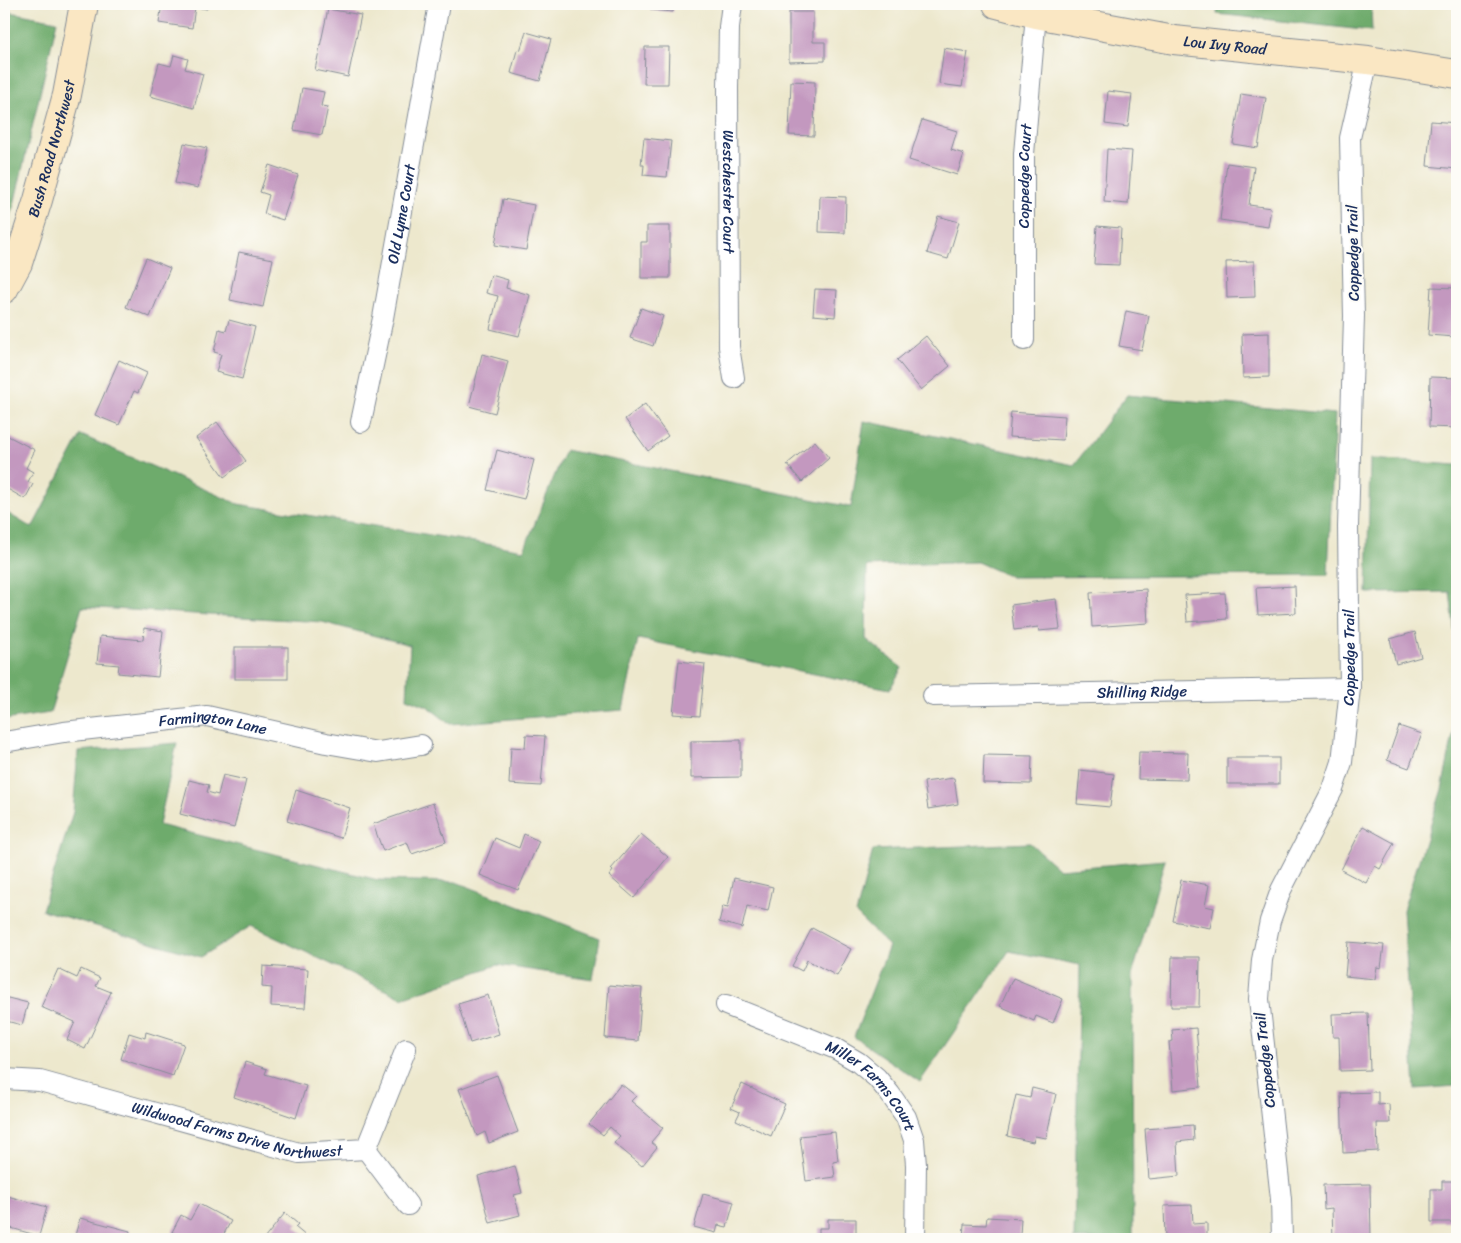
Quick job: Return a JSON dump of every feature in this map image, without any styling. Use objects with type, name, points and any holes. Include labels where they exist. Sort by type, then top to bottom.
[{"type":"street","name":"Bush Road Northwest","points":[[4,289],[18,263],[38,200],[67,95],[84,4]]},
{"type":"street","name":"Old Lyme Court","points":[[361,422],[385,308],[440,4]]},
{"type":"street","name":"Westchester Court","points":[[732,4],[729,27],[728,88],[728,267],[729,347],[734,378]]},
{"type":"street","name":"Lou Ivy Road","points":[[997,4],[1036,14],[1174,40],[1368,60],[1457,74]]},
{"type":"street","name":"Coppedge Court","points":[[1024,340],[1024,154],[1036,14]]},
{"type":"street","name":"Coppedge Trail","points":[[1282,1239],[1281,1199],[1259,999],[1262,960],[1270,921],[1281,890],[1333,789],[1342,762],[1350,688],[1348,527],[1354,316],[1350,138],[1368,60]]},
{"type":"street","name":"Shilling Ridge","points":[[933,696],[1350,688]]},
{"type":"street","name":"Farmington Lane","points":[[4,742],[64,732],[207,716],[326,743],[378,752],[421,745]]},
{"type":"street","name":"Miller Farms Court","points":[[726,1005],[836,1050],[858,1062],[890,1094],[906,1117],[914,1140],[916,1165],[915,1239]]},
{"type":"street","points":[[406,1049],[366,1149],[408,1205]]},
{"type":"street","name":"Wildwood Farms Drive Northwest","points":[[4,1079],[40,1081],[299,1153],[366,1149]]},
{"type":"green space","points":[[1218,4],[1371,4],[1372,31],[1217,14]]},
{"type":"green space","points":[[10,12],[57,21],[13,209],[4,232],[4,57]]},
{"type":"green space","points":[[1127,395],[1335,414],[1328,575],[1011,577],[977,562],[867,566],[866,639],[902,668],[890,689],[638,639],[623,710],[450,724],[427,706],[407,698],[410,645],[322,622],[82,607],[50,713],[4,720],[4,511],[32,528],[81,435],[238,504],[524,550],[565,450],[851,507],[864,421],[1074,465]]},
{"type":"green space","points":[[1370,459],[1457,465],[1457,654],[1450,592],[1367,593]]},
{"type":"green space","points":[[1457,716],[1457,1086],[1415,1089],[1403,910],[1442,789]]},
{"type":"green space","points":[[177,743],[159,825],[378,880],[456,882],[600,938],[593,979],[497,965],[402,998],[251,926],[201,957],[42,910],[73,812],[78,751]]},
{"type":"green space","points":[[1030,843],[1059,869],[1165,860],[1132,976],[1133,1239],[1074,1239],[1080,965],[1009,951],[920,1082],[854,1037],[889,946],[856,914],[873,850]]},
{"type":"building","points":[[162,4],[208,4],[207,9],[195,7],[192,28],[159,23]]},
{"type":"building","points":[[651,4],[674,4],[673,12],[651,10]]},
{"type":"building","points":[[328,9],[361,15],[348,77],[315,70]]},
{"type":"building","points":[[789,12],[813,12],[813,42],[825,42],[825,61],[789,62]]},
{"type":"building","points":[[526,32],[551,39],[540,81],[511,73],[517,50],[520,51]]},
{"type":"building","points":[[645,47],[669,47],[668,84],[644,84]]},
{"type":"building","points":[[944,48],[968,52],[962,87],[939,84]]},
{"type":"building","points":[[174,55],[188,59],[185,69],[203,74],[194,108],[150,96],[159,63],[171,66]]},
{"type":"building","points":[[791,81],[815,82],[814,136],[789,135]]},
{"type":"building","points":[[302,88],[324,92],[321,106],[328,107],[322,135],[294,130]]},
{"type":"building","points":[[1108,91],[1132,94],[1128,127],[1105,124]]},
{"type":"building","points":[[1241,94],[1266,98],[1258,148],[1233,144]]},
{"type":"building","points":[[922,120],[957,131],[951,150],[964,154],[957,175],[909,160]]},
{"type":"building","points":[[1431,121],[1457,123],[1457,169],[1427,166]]},
{"type":"building","points":[[644,138],[671,141],[667,177],[643,175],[644,165],[641,165]]},
{"type":"building","points":[[184,143],[207,148],[198,188],[175,183]]},
{"type":"building","points":[[1107,149],[1132,151],[1128,204],[1104,202]]},
{"type":"building","points":[[1227,163],[1254,167],[1249,205],[1271,208],[1268,227],[1220,220]]},
{"type":"building","points":[[269,165],[298,175],[283,220],[264,214],[269,195],[260,192]]},
{"type":"building","points":[[820,196],[846,197],[845,233],[819,232]]},
{"type":"building","points":[[503,199],[534,205],[526,250],[495,245]]},
{"type":"building","points":[[938,216],[959,222],[948,259],[927,253]]},
{"type":"building","points":[[647,226],[670,226],[670,278],[641,278],[641,242],[647,242]]},
{"type":"building","points":[[1097,226],[1121,228],[1119,265],[1094,264]]},
{"type":"building","points":[[239,252],[273,259],[263,307],[230,300]]},
{"type":"building","points":[[146,258],[170,268],[150,317],[126,307]]},
{"type":"building","points":[[1254,261],[1255,297],[1227,298],[1226,262]]},
{"type":"building","points":[[491,275],[508,280],[506,288],[530,295],[519,336],[490,329],[498,296],[486,293]]},
{"type":"building","points":[[1431,287],[1457,288],[1455,337],[1428,335]]},
{"type":"building","points":[[815,289],[837,290],[835,317],[813,315]]},
{"type":"building","points":[[641,308],[663,316],[653,346],[630,338]]},
{"type":"building","points":[[1126,311],[1149,316],[1142,350],[1119,346]]},
{"type":"building","points":[[229,320],[255,327],[242,379],[216,372],[221,354],[214,352],[219,329],[226,331]]},
{"type":"building","points":[[1269,333],[1269,377],[1243,378],[1242,334]]},
{"type":"building","points":[[926,336],[950,366],[921,390],[897,360]]},
{"type":"building","points":[[482,354],[508,361],[495,413],[469,406]]},
{"type":"building","points":[[119,360],[147,373],[138,393],[134,391],[119,425],[95,415]]},
{"type":"building","points":[[1430,377],[1457,378],[1457,428],[1429,427]]},
{"type":"building","points":[[645,404],[668,436],[648,451],[625,419]]},
{"type":"building","points":[[1011,412],[1065,416],[1063,440],[1009,437]]},
{"type":"building","points":[[217,422],[246,461],[224,477],[196,438]]},
{"type":"building","points":[[8,436],[35,450],[26,468],[33,472],[28,482],[33,484],[25,499],[4,487],[4,444]]},
{"type":"building","points":[[815,441],[829,458],[802,482],[787,464]]},
{"type":"building","points":[[497,450],[534,460],[524,499],[487,490]]},
{"type":"building","points":[[1295,586],[1296,613],[1258,615],[1256,588]]},
{"type":"building","points":[[1146,589],[1148,623],[1092,627],[1090,593]]},
{"type":"building","points":[[1225,593],[1227,619],[1187,622],[1185,595]]},
{"type":"building","points":[[1056,599],[1060,629],[1039,631],[1038,627],[1014,630],[1011,605]]},
{"type":"building","points":[[144,628],[163,631],[158,677],[118,673],[119,665],[97,663],[100,636],[143,640]]},
{"type":"building","points":[[1415,632],[1421,657],[1396,664],[1390,639]]},
{"type":"building","points":[[235,647],[288,647],[288,679],[235,679]]},
{"type":"building","points":[[679,661],[705,664],[700,716],[673,714]]},
{"type":"building","points":[[1399,726],[1422,734],[1409,768],[1387,760]]},
{"type":"building","points":[[526,735],[545,736],[541,786],[509,784],[511,747],[525,748]]},
{"type":"building","points":[[741,740],[741,777],[691,778],[691,741]]},
{"type":"building","points":[[1139,752],[1188,753],[1187,780],[1138,779]]},
{"type":"building","points":[[984,755],[1032,756],[1031,784],[983,783]]},
{"type":"building","points":[[1227,758],[1279,758],[1279,784],[1227,784]]},
{"type":"building","points":[[1080,770],[1114,774],[1110,807],[1077,804]]},
{"type":"building","points":[[223,775],[246,780],[234,828],[180,814],[189,780],[209,785],[207,792],[218,795]]},
{"type":"building","points":[[954,778],[958,804],[928,809],[924,782]]},
{"type":"building","points":[[296,790],[350,808],[341,838],[287,821]]},
{"type":"building","points":[[433,803],[446,842],[412,854],[407,842],[383,851],[373,824]]},
{"type":"building","points":[[1363,826],[1394,843],[1380,869],[1375,866],[1366,883],[1341,870]]},
{"type":"building","points":[[524,834],[539,841],[518,890],[480,875],[495,838],[519,848]]},
{"type":"building","points":[[641,834],[668,857],[634,898],[609,876],[613,871],[611,869]]},
{"type":"building","points":[[734,878],[773,887],[768,911],[747,906],[742,928],[719,922],[723,906],[728,907]]},
{"type":"building","points":[[1181,880],[1209,885],[1205,906],[1214,908],[1210,928],[1173,921]]},
{"type":"building","points":[[812,928],[851,949],[837,976],[807,960],[802,971],[792,966]]},
{"type":"building","points":[[1348,942],[1384,945],[1381,968],[1377,967],[1375,979],[1345,976]]},
{"type":"building","points":[[1172,957],[1200,957],[1199,1007],[1171,1007]]},
{"type":"building","points":[[263,966],[308,969],[305,1008],[271,1006],[272,988],[262,987]]},
{"type":"building","points":[[58,969],[77,978],[81,969],[100,978],[96,986],[111,992],[85,1049],[67,1040],[75,1022],[41,1007]]},
{"type":"building","points":[[1013,978],[1063,999],[1053,1023],[1036,1016],[1034,1021],[1000,1006]]},
{"type":"building","points":[[609,985],[642,988],[638,1041],[605,1038]]},
{"type":"building","points":[[488,995],[499,1034],[470,1043],[458,1004]]},
{"type":"building","points":[[4,997],[28,1003],[22,1025],[6,1021],[4,1027]]},
{"type":"building","points":[[1368,1013],[1370,1070],[1340,1071],[1339,1037],[1333,1037],[1332,1014]]},
{"type":"building","points":[[1196,1028],[1201,1087],[1173,1090],[1169,1042],[1173,1041],[1172,1030]]},
{"type":"building","points":[[146,1032],[184,1044],[173,1076],[121,1059],[129,1033],[145,1038]]},
{"type":"building","points":[[245,1062],[267,1069],[265,1074],[306,1086],[296,1118],[234,1097]]},
{"type":"building","points":[[497,1075],[518,1132],[489,1143],[485,1132],[477,1136],[459,1089]]},
{"type":"building","points":[[621,1084],[636,1096],[631,1101],[663,1128],[651,1142],[657,1147],[642,1166],[614,1143],[620,1136],[610,1127],[603,1135],[589,1124]]},
{"type":"building","points":[[742,1084],[785,1104],[771,1136],[736,1120],[740,1112],[731,1108]]},
{"type":"building","points":[[1032,1088],[1056,1094],[1046,1138],[1035,1136],[1033,1142],[1007,1136],[1016,1095],[1030,1098]]},
{"type":"building","points":[[1378,1092],[1378,1105],[1389,1104],[1390,1123],[1377,1123],[1378,1151],[1343,1153],[1341,1093]]},
{"type":"building","points":[[1193,1125],[1194,1140],[1177,1142],[1179,1176],[1149,1179],[1145,1129]]},
{"type":"building","points":[[835,1132],[838,1161],[833,1162],[835,1177],[806,1181],[800,1136]]},
{"type":"building","points":[[515,1166],[522,1193],[514,1195],[520,1215],[490,1223],[478,1176]]},
{"type":"building","points":[[1442,1181],[1456,1181],[1457,1222],[1431,1222],[1431,1189],[1442,1189]]},
{"type":"building","points":[[1370,1184],[1371,1239],[1333,1239],[1332,1208],[1324,1209],[1323,1185]]},
{"type":"building","points":[[703,1194],[734,1202],[727,1227],[718,1225],[716,1233],[694,1227]]},
{"type":"building","points":[[4,1195],[47,1207],[39,1236],[4,1226]]},
{"type":"building","points":[[199,1204],[231,1221],[221,1239],[186,1239],[172,1232],[181,1215],[190,1220]]},
{"type":"building","points":[[1192,1205],[1193,1224],[1207,1223],[1207,1239],[1165,1239],[1164,1206]]},
{"type":"building","points":[[285,1213],[298,1224],[295,1227],[307,1237],[308,1235],[313,1239],[264,1239]]},
{"type":"building","points":[[987,1217],[1021,1219],[1020,1236],[1026,1237],[1026,1239],[963,1238],[964,1224],[986,1225]]},
{"type":"building","points":[[80,1218],[130,1231],[128,1239],[74,1239]]},
{"type":"building","points":[[828,1219],[856,1219],[856,1239],[819,1239],[819,1228],[828,1228]]}]
